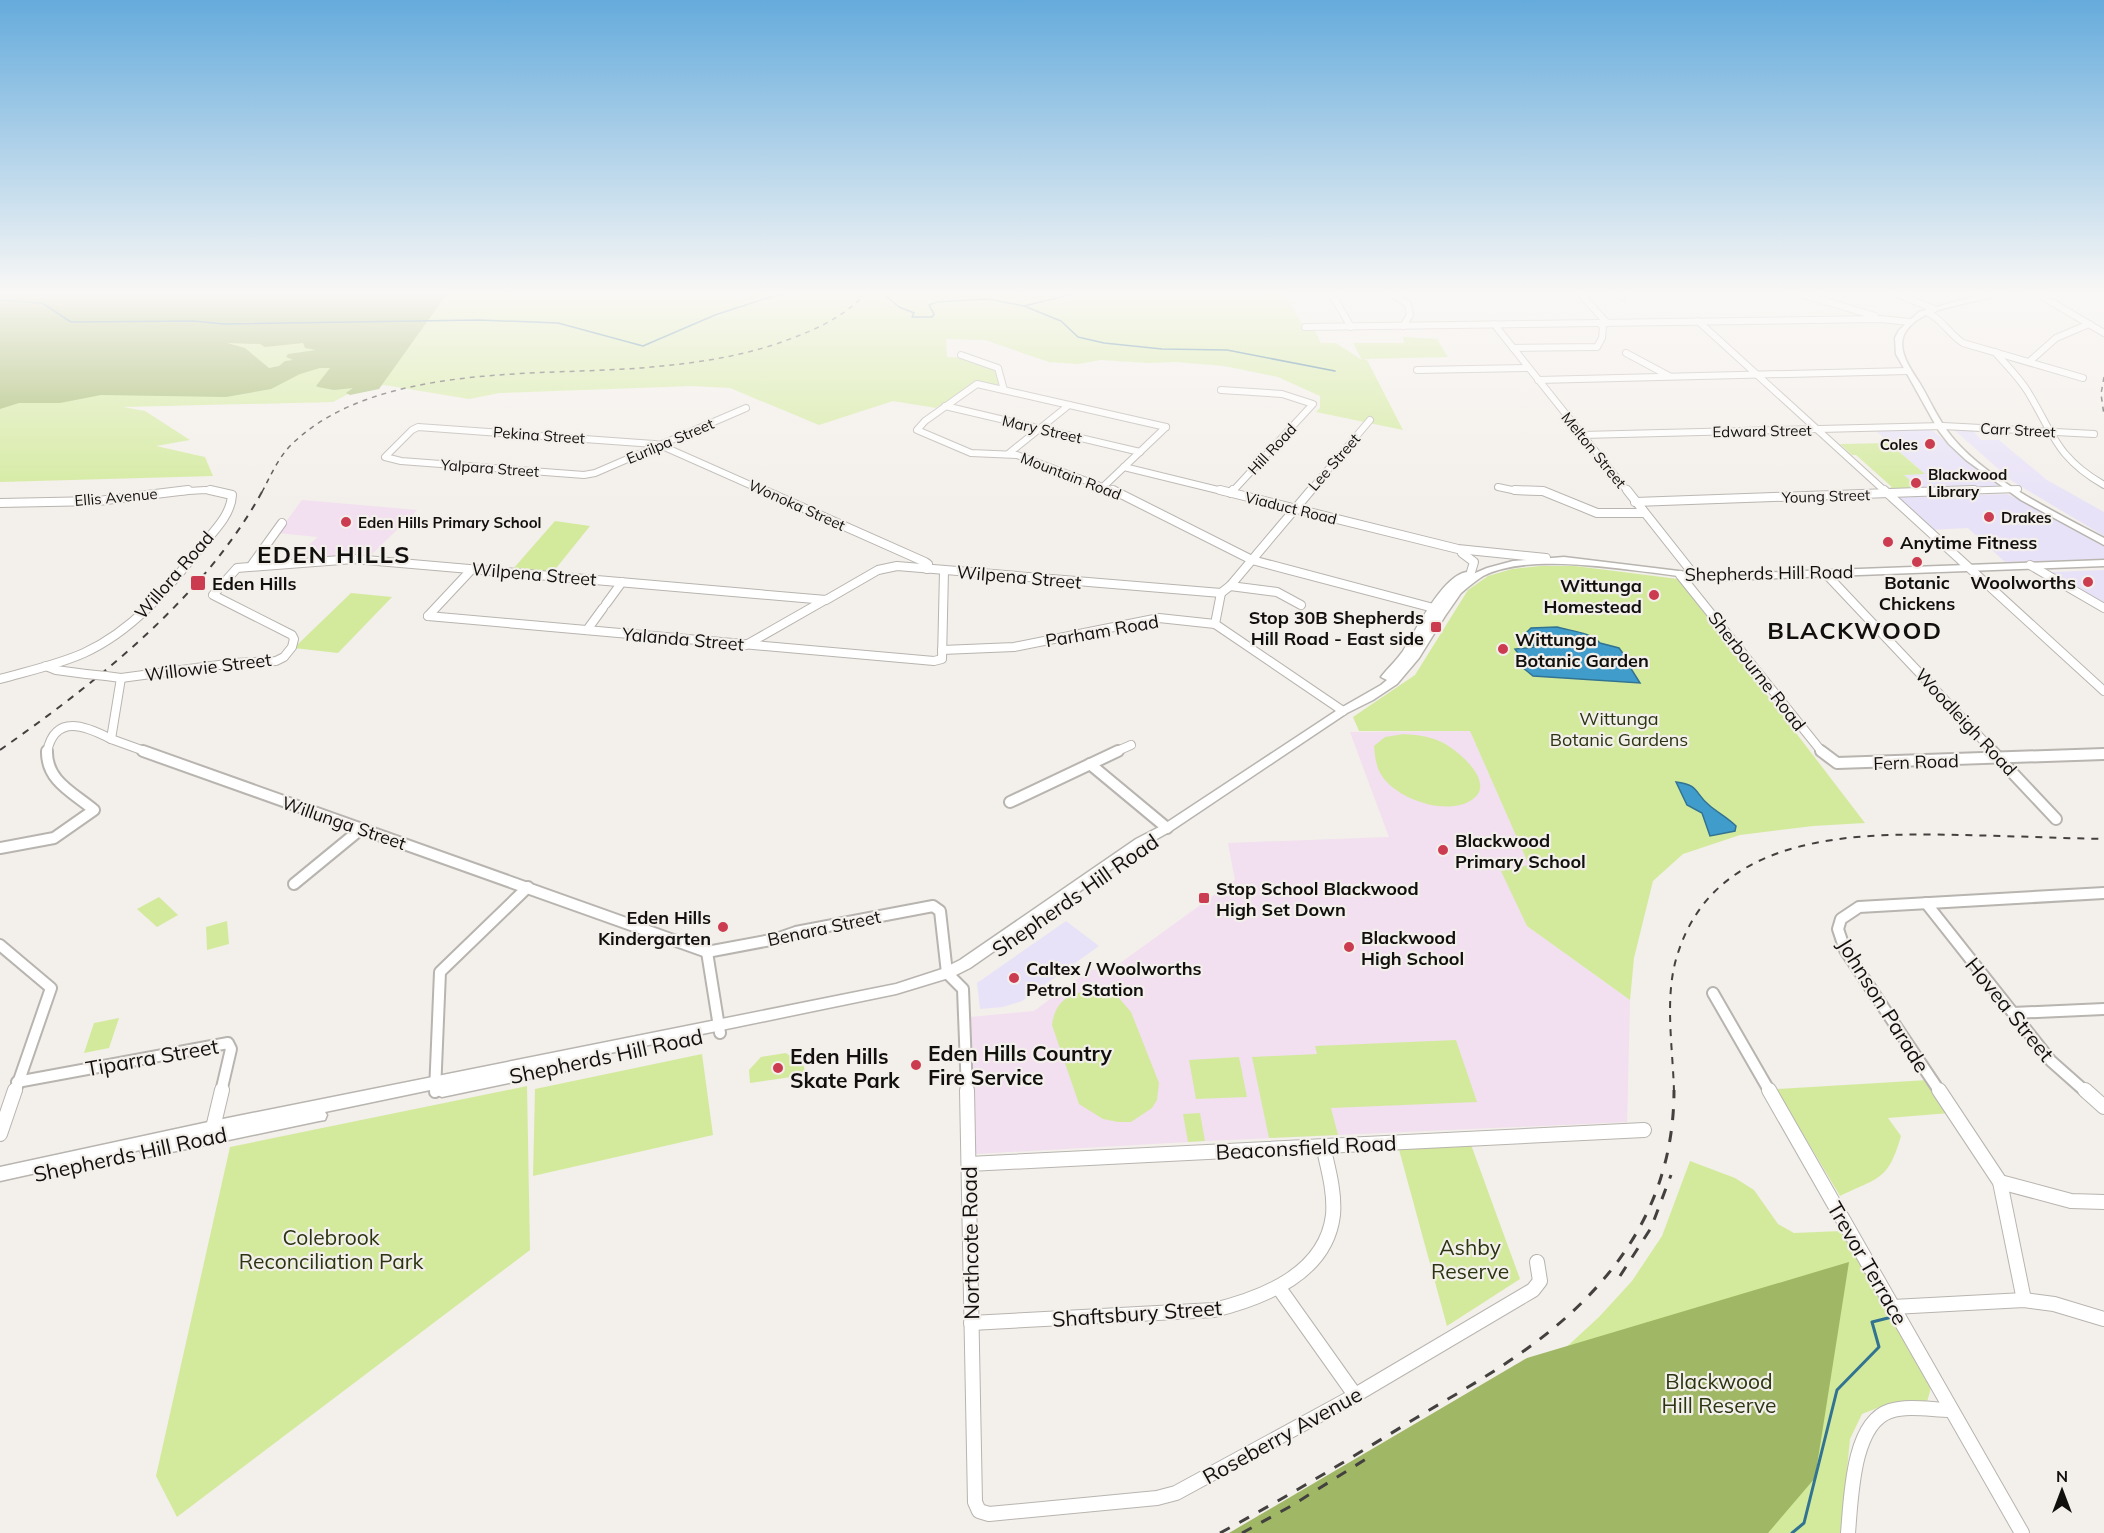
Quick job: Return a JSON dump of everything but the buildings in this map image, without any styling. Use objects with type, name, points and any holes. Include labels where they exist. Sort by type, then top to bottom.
[{"type":"main road","points":[[1904,363],[1943,427],[2014,489],[2104,540]]},
{"type":"main road","name":"Shepherds Hill Road","points":[[0,1174],[720,1029],[900,996],[949,976],[1141,842],[1167,828],[1343,711],[1369,699],[1395,680],[1416,655],[1452,585],[1471,572],[1493,564],[1545,558],[1695,576],[2104,565]]},
{"type":"main road","name":"Shepherds Hill Road","points":[[1439,609],[1479,574],[1498,567],[1522,563],[1570,561]]},
{"type":"main road","name":"Shepherds Hill Road","points":[[0,1182],[212,1132]]},
{"type":"street","points":[[982,363],[998,368],[1004,390]]},
{"type":"street","name":"Melton Street","points":[[1524,363],[1695,576]]},
{"type":"street","points":[[1644,363],[1672,377]]},
{"type":"street","points":[[1744,363],[2104,691]]},
{"type":"street","points":[[2004,363],[2028,391],[2047,431],[2060,451],[2077,468],[2104,485]]},
{"type":"street","points":[[2031,363],[2084,378]]},
{"type":"street","points":[[1417,370],[1528,368]]},
{"type":"street","points":[[1538,380],[1908,370]]},
{"type":"street","points":[[945,406],[977,384],[1166,428],[1104,486]]},
{"type":"street","name":"Hill Road","points":[[1221,390],[1280,395],[1306,399],[1314,404],[1231,494]]},
{"type":"street","points":[[1008,454],[1069,405]]},
{"type":"street","name":"Mary Street","points":[[945,406],[1140,452]]},
{"type":"street","name":"Mountain Road","points":[[945,406],[917,430],[971,453],[1008,454],[1104,486],[1252,560]]},
{"type":"street","name":"Eurilpa Street","points":[[595,473],[746,408]]},
{"type":"street","name":"Lee Street","points":[[1252,560],[1370,420]]},
{"type":"street","name":"Pekina Street","points":[[385,458],[412,430],[418,427],[660,445]]},
{"type":"street","name":"Carr Street","points":[[1943,427],[2094,434]]},
{"type":"street","name":"Edward Street","points":[[1582,435],[1943,427]]},
{"type":"street","name":"Wonoka Street","points":[[660,445],[925,562],[928,564],[927,569]]},
{"type":"street","name":"Yalpara Street","points":[[385,458],[584,475],[595,473]]},
{"type":"street","name":"Viaduct Road","points":[[1124,467],[1458,549],[1545,558]]},
{"type":"street","points":[[1498,487],[1517,491],[1544,491],[1597,513],[1644,513]]},
{"type":"street","name":"Young Street","points":[[1635,502],[2014,489]]},
{"type":"street","name":"Ellis Avenue","points":[[0,503],[110,501],[177,492],[218,491],[232,495]]},
{"type":"street","name":"Willora Road","points":[[0,679],[83,653],[128,626],[169,585],[190,560],[226,513],[232,501],[232,495]]},
{"type":"street","points":[[246,567],[282,523]]},
{"type":"street","points":[[1458,549],[1474,562],[1471,572]]},
{"type":"street","name":"Wilpena Street","points":[[246,567],[354,559],[826,600]]},
{"type":"street","points":[[1215,624],[1221,593],[1252,560],[1439,609]]},
{"type":"street","name":"Wilpena Street","points":[[746,645],[878,570],[897,566],[1221,593]]},
{"type":"street","name":"Willowie Street","points":[[121,678],[234,663],[276,661],[284,657],[292,647],[294,639],[292,635],[213,595],[233,571],[246,567]]},
{"type":"street","points":[[2032,567],[2104,608]]},
{"type":"street","name":"Yalanda Street","points":[[472,569],[428,616],[939,660],[942,659],[942,650]]},
{"type":"street","points":[[942,650],[944,571]]},
{"type":"street","name":"Woodleigh Road","points":[[1826,574],[2056,819]]},
{"type":"street","name":"Sherbourne Road","points":[[1680,575],[1824,755],[1837,763]]},
{"type":"street","points":[[587,630],[622,582]]},
{"type":"street","points":[[1230,586],[1273,590],[1292,597],[1301,605]]},
{"type":"street","name":"Parham Road","points":[[942,650],[1014,647],[1159,618],[1215,624],[1343,711]]},
{"type":"street","points":[[46,666],[56,670],[121,678],[111,739]]},
{"type":"street","name":"Willunga Street","points":[[0,848],[54,838],[94,810],[54,776],[47,748],[54,733],[68,727],[82,726],[111,739],[707,952]]},
{"type":"street","points":[[1010,802],[1131,745]]},
{"type":"street","name":"Fern Road","points":[[1837,763],[2104,754]]},
{"type":"street","points":[[1090,764],[1167,828]]},
{"type":"street","points":[[294,884],[361,829]]},
{"type":"street","points":[[434,1088],[440,972],[528,887]]},
{"type":"street","name":"Johnson Parade","points":[[2024,1300],[2000,1182],[1838,939],[1839,920],[1847,912],[1859,907],[1874,905],[2104,893]]},
{"type":"street","name":"Hovea Street","points":[[1926,903],[2051,1061],[2104,1107]]},
{"type":"street","name":"Benara Street","points":[[707,952],[776,939],[796,932],[933,906],[940,911]]},
{"type":"street","name":"Northcote Road","points":[[940,911],[949,976],[963,989],[965,1012],[975,1502],[979,1511]]},
{"type":"street","points":[[0,945],[51,988],[16,1082],[0,1134]]},
{"type":"street","points":[[707,952],[720,1029]]},
{"type":"street","name":"Trevor Terrace","points":[[1713,993],[2022,1533]]},
{"type":"street","points":[[2013,1013],[2104,1009]]},
{"type":"street","name":"Tiparra Street","points":[[16,1082],[228,1043],[231,1049],[212,1132]]},
{"type":"street","name":"Beaconsfield Road","points":[[969,1164],[1644,1130]]},
{"type":"street","name":"Shaftsbury Street","points":[[971,1323],[1214,1310],[1241,1304],[1279,1288],[1313,1260],[1329,1229],[1334,1212],[1323,1146]]},
{"type":"street","points":[[2000,1182],[2071,1201],[2104,1202]]},
{"type":"street","name":"Roseberry Avenue","points":[[979,1511],[989,1514],[1157,1498],[1176,1493],[1356,1395],[1533,1290],[1540,1281],[1537,1262]]},
{"type":"street","points":[[1279,1288],[1356,1395]]},
{"type":"street","points":[[1893,1307],[2024,1300],[2054,1304],[2104,1319]]},
{"type":"street","points":[[1848,1533],[1859,1453],[1866,1432],[1877,1417],[1890,1411],[1952,1410]]},
{"type":"shaded area","points":[[1952,428],[1972,429],[1981,440],[1999,440],[2047,480],[2104,512],[2104,536],[2012,481]]},
{"type":"shaded area","points":[[1928,429],[1998,485],[1921,490],[1904,475],[1924,473],[1876,431]]},
{"type":"shaded area","points":[[2008,494],[2104,546],[2104,559],[2005,562],[1968,528],[1930,530],[1893,497]]},
{"type":"shaded area","name":"Eden Hills Primary School","points":[[302,500],[417,510],[370,556],[344,555],[293,559],[318,537],[278,533]]},
{"type":"shaded area","points":[[2104,570],[2104,605],[2052,575],[2053,572]]},
{"type":"shaded area","name":"Blackwood High School","points":[[1470,731],[1530,866],[1502,870],[1527,926],[1630,1000],[1627,1122],[975,1154],[971,1017],[1034,1011],[1090,970],[1112,969],[1235,880],[1228,843],[1389,837],[1350,732]]},
{"type":"shaded area","points":[[1066,921],[1099,946],[1022,1001],[1003,1007],[980,1009],[977,983]]},
{"type":"green space","points":[[0,363],[978,363],[994,368],[999,387],[976,382],[936,408],[893,401],[819,425],[730,388],[692,386],[500,393],[469,399],[384,385],[350,393],[333,402],[123,407],[145,411],[190,440],[156,446],[205,457],[213,476],[0,482]]},
{"type":"green space","points":[[0,363],[262,363],[269,368],[283,363],[398,363],[379,389],[350,395],[346,393],[353,388],[334,390],[316,386],[330,368],[320,368],[300,374],[271,389],[226,397],[101,395],[60,403],[19,403],[0,409]]},
{"type":"green space","points":[[1182,363],[1368,363],[1403,430],[1316,412],[1320,408],[1320,396],[1278,377],[1224,366]]},
{"type":"green space","points":[[1889,443],[1925,474],[1904,475],[1921,490],[1891,490],[1889,488],[1892,487],[1840,444]]},
{"type":"green space","points":[[555,521],[590,526],[553,572],[513,569]]},
{"type":"green space","name":"Wittunga Botanic Gardens","points":[[1575,566],[1678,579],[1865,823],[1813,826],[1740,835],[1683,854],[1653,881],[1634,958],[1630,1000],[1527,926],[1501,871],[1529,865],[1470,731],[1359,731],[1353,717],[1415,675],[1468,590],[1488,576],[1512,569]]},
{"type":"green space","points":[[351,593],[392,597],[338,653],[294,648]]},
{"type":"green space","points":[[1404,734],[1431,738],[1454,750],[1477,775],[1480,784],[1479,792],[1473,799],[1463,804],[1438,806],[1411,799],[1390,785],[1378,769],[1374,746],[1385,737]]},
{"type":"green space","points":[[159,897],[178,915],[157,927],[137,909]]},
{"type":"green space","points":[[227,921],[229,944],[207,950],[206,927]]},
{"type":"green space","points":[[1092,990],[1106,991],[1118,997],[1131,1012],[1159,1083],[1157,1100],[1152,1108],[1131,1122],[1103,1119],[1079,1104],[1052,1025],[1056,1010],[1064,1000],[1076,993]]},
{"type":"green space","points":[[119,1018],[109,1048],[84,1053],[94,1023]]},
{"type":"green space","points":[[1456,1040],[1477,1102],[1331,1108],[1338,1135],[1269,1138],[1252,1057],[1317,1054],[1315,1046]]},
{"type":"green space","name":"Eden Hills Skate Park","points":[[786,1053],[804,1066],[805,1075],[750,1083],[749,1070],[761,1057]]},
{"type":"green space","points":[[702,1054],[713,1135],[533,1176],[535,1089]]},
{"type":"green space","points":[[1239,1057],[1247,1097],[1196,1099],[1189,1060]]},
{"type":"green space","points":[[1928,1080],[1950,1113],[1888,1118],[1901,1136],[1891,1162],[1886,1170],[1873,1181],[1840,1196],[1776,1089]]},
{"type":"green space","name":"Colebrook Reconciliation Park","points":[[527,1086],[530,1250],[177,1517],[156,1476],[230,1147]]},
{"type":"green space","points":[[1200,1113],[1205,1141],[1188,1142],[1183,1114]]},
{"type":"green space","name":"Ashby Reserve","points":[[1470,1142],[1520,1279],[1447,1326],[1398,1146]]},
{"type":"green space","name":"Blackwood Hill Reserve","points":[[1690,1161],[1735,1178],[1754,1190],[1778,1224],[1794,1233],[1841,1231],[1932,1384],[1927,1402],[1885,1405],[1862,1414],[1850,1439],[1841,1533],[1273,1533],[1548,1364],[1599,1317],[1632,1281],[1662,1236]]},
{"type":"green space","name":"Blackwood Hill Reserve","points":[[1849,1262],[1815,1478],[1768,1533],[1229,1533],[1527,1358]]},
{"type":"water","points":[[1557,627],[1586,634],[1600,643],[1619,648],[1625,656],[1623,661],[1630,667],[1640,683],[1533,676],[1522,667],[1523,660],[1515,649],[1536,647],[1528,642],[1526,633],[1531,628]]},
{"type":"water","points":[[1676,782],[1693,787],[1704,801],[1736,826],[1735,831],[1710,836],[1702,813],[1687,805]]},
{"type":"waterway","points":[[1291,363],[1335,371]]},
{"type":"waterway","points":[[1792,1533],[1804,1523],[1837,1390],[1879,1347],[1872,1322],[1892,1317]]},
{"type":"railway","points":[[262,492],[279,460],[293,443],[327,417],[368,399],[412,387],[459,379],[507,374],[641,368],[689,363]]},
{"type":"railway","points":[[2104,377],[2101,394],[2104,415]]},
{"type":"railway","points":[[0,750],[74,696],[146,635],[211,566],[239,529],[263,490]]},
{"type":"railway","points":[[1674,1091],[1670,1006],[1677,956],[1696,915],[1723,884],[1756,862],[1794,848],[1836,839],[1879,835],[2104,839]]},
{"type":"railway","points":[[1220,1533],[1319,1477],[1495,1370],[1554,1328],[1583,1301],[1632,1241],[1650,1207],[1663,1171],[1671,1132],[1674,1091]]},
{"type":"railway","points":[[1620,1276],[1651,1228],[1671,1175]]},
{"type":"railway","points":[[1242,1533],[1291,1506],[1366,1459]]},
{"type":"place","name":"Coles","points":[[1930,444]]},
{"type":"place","name":"Blackwood Library","points":[[1916,483]]},
{"type":"place","name":"Drakes","points":[[1989,517]]},
{"type":"place","name":"Eden Hills Primary School","points":[[346,522]]},
{"type":"place","name":"Anytime Fitness","points":[[1888,542]]},
{"type":"place","name":"Botanic Chickens","points":[[1917,562]]},
{"type":"place","name":"Woolworths","points":[[2088,582]]},
{"type":"place","name":"Eden Hills","points":[[198,583]]},
{"type":"place","name":"Wittunga Homestead","points":[[1654,595]]},
{"type":"place","name":"Stop 30B Shepherds Hill Road - East side","points":[[1436,627]]},
{"type":"place","name":"Wittunga Botanic Garden","points":[[1503,649]]},
{"type":"place","name":"Blackwood Primary School","points":[[1443,850]]},
{"type":"place","name":"Stop School Blackwood High Set Down","points":[[1204,898]]},
{"type":"place","name":"Eden Hills Kindergarten","points":[[723,927]]},
{"type":"place","name":"Blackwood High School","points":[[1349,947]]},
{"type":"place","name":"Caltex / Woolworths Petrol Station","points":[[1014,978]]},
{"type":"place","name":"Eden Hills Country Fire Service","points":[[916,1065]]},
{"type":"place","name":"Eden Hills Skate Park","points":[[778,1068]]},
{"type":"district","name":"EDEN HILLS","points":[[334,554]]},
{"type":"district","name":"BLACKWOOD","points":[[1855,630]]}]
